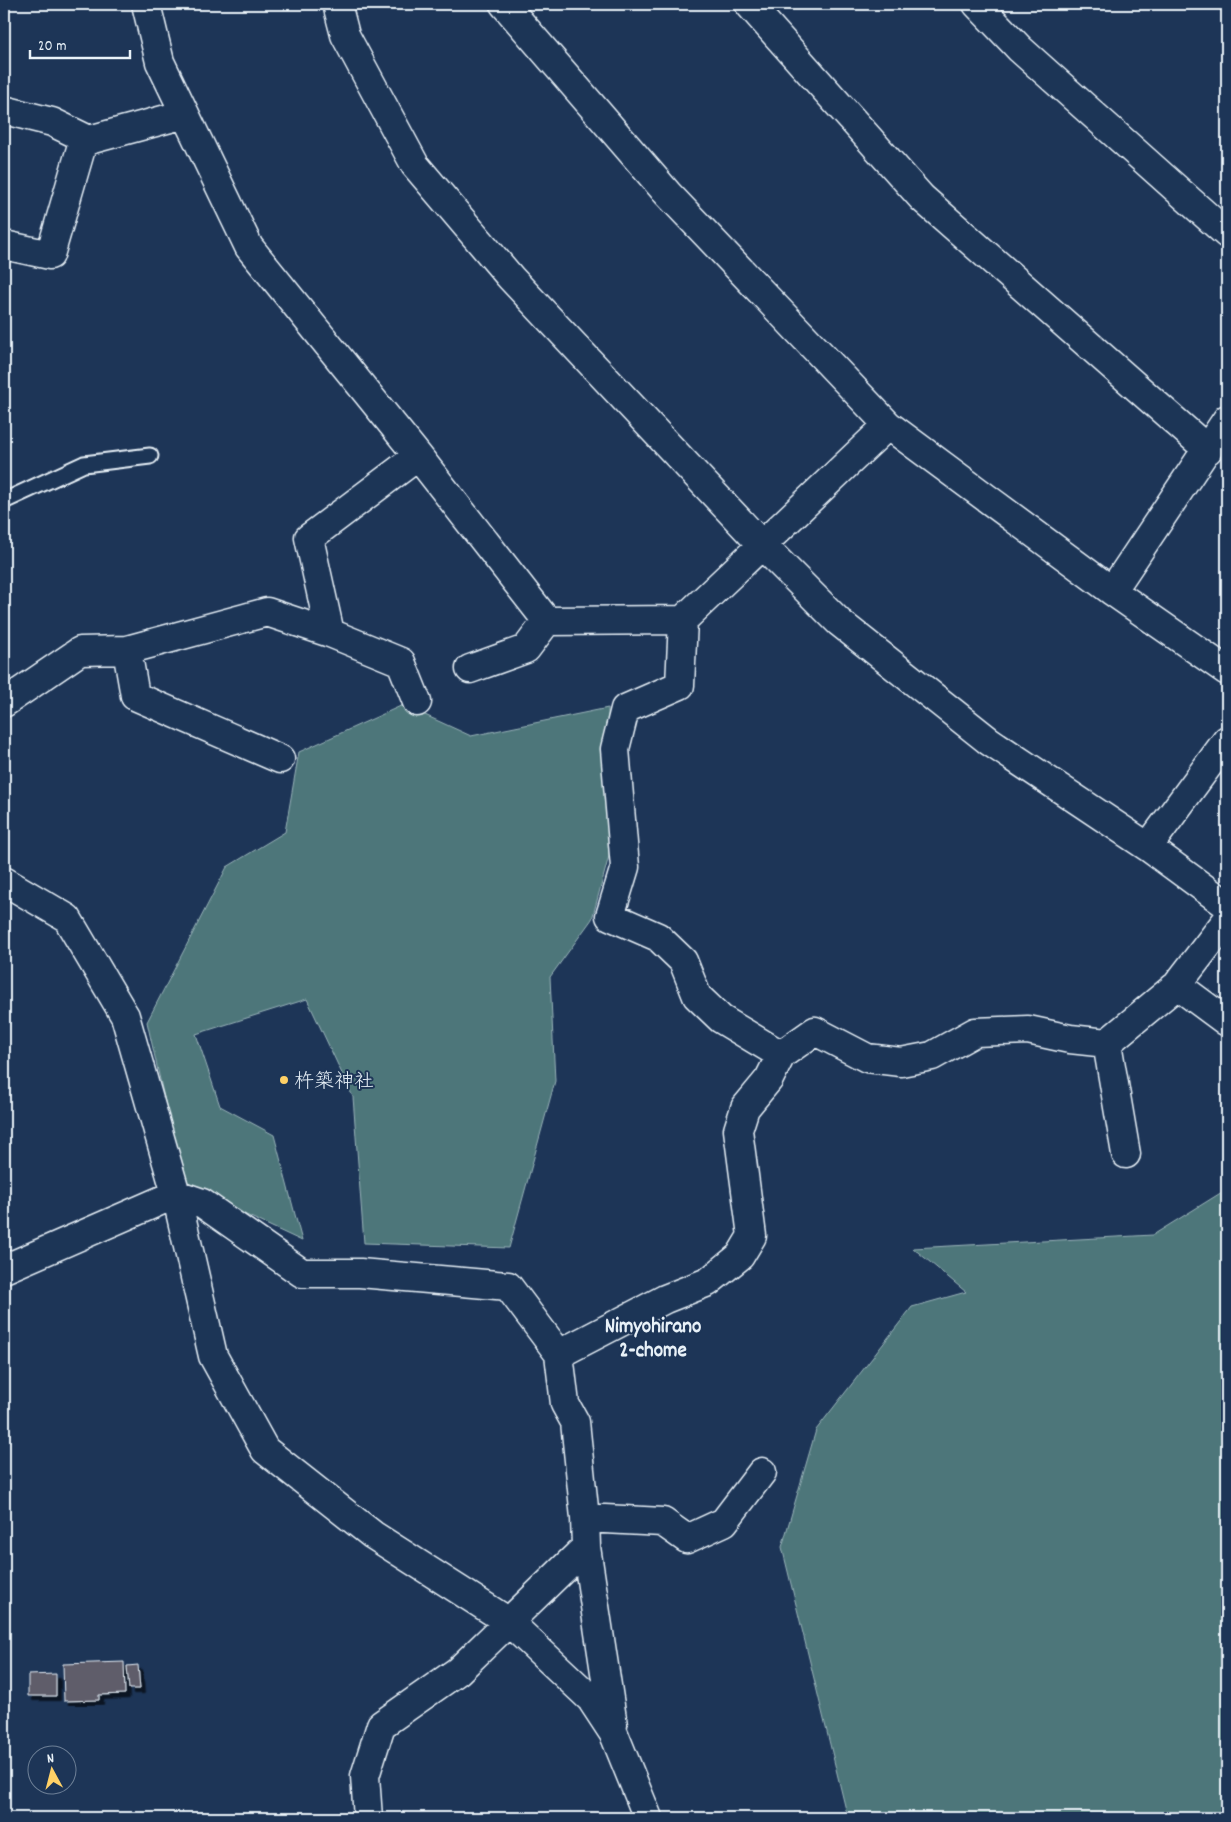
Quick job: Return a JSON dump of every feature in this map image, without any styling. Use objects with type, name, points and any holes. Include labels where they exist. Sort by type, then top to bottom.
[{"type":"street","points":[[146,4],[160,62],[249,247],[418,456],[547,621]]},
{"type":"street","points":[[337,4],[345,35],[415,165],[511,278],[761,544],[840,622],[990,741],[1148,847],[1227,905]]},
{"type":"street","points":[[504,4],[668,194],[888,425],[1112,591],[1227,672]]},
{"type":"street","points":[[749,4],[922,198],[1208,450]]},
{"type":"street","points":[[977,4],[1020,50],[1227,234]]},
{"type":"street","points":[[4,110],[52,122],[89,140],[185,114]]},
{"type":"street","points":[[4,245],[50,255],[84,138]]},
{"type":"street","points":[[1112,591],[1227,419]]},
{"type":"street","points":[[781,1055],[720,1019],[702,1002],[697,996],[684,961],[658,937],[610,916],[625,867],[615,749],[625,709],[680,685],[683,620],[888,425]]},
{"type":"street","points":[[330,633],[309,538],[418,456]]},
{"type":"street","points":[[4,703],[80,651],[127,650],[267,612],[330,633],[401,662],[417,702]]},
{"type":"street","points":[[547,621],[683,620]]},
{"type":"street","points":[[470,669],[526,649],[547,621]]},
{"type":"street","points":[[127,650],[135,696],[280,759]]},
{"type":"street","points":[[1148,847],[1227,740]]},
{"type":"street","points":[[4,881],[67,918],[125,1016],[176,1194],[213,1356],[266,1450],[373,1535],[508,1622],[591,1700],[614,1734],[648,1818]]},
{"type":"street","points":[[559,1354],[665,1299],[708,1282],[740,1256],[752,1236],[738,1130],[745,1108],[768,1079],[781,1055],[815,1031],[867,1058],[901,1062],[932,1056],[975,1032],[1028,1030],[1070,1040],[1107,1043],[1178,985],[1227,920]]},
{"type":"street","points":[[1178,985],[1227,1022]]},
{"type":"street","points":[[1107,1043],[1126,1154]]},
{"type":"street","points":[[4,1269],[176,1194],[202,1203],[302,1273],[360,1273],[508,1286],[559,1354],[565,1404],[575,1422],[585,1518],[586,1547],[614,1734]]},
{"type":"street","points":[[585,1518],[662,1522],[687,1539],[724,1522],[762,1472]]},
{"type":"street","points":[[368,1818],[365,1776],[381,1725],[458,1671],[586,1547]]},
{"type":"lane","points":[[4,501],[84,464],[150,456]]},
{"type":"green space","points":[[403,705],[471,736],[608,708],[609,856],[592,919],[550,977],[555,1081],[509,1248],[364,1243],[353,1097],[307,999],[196,1034],[220,1106],[274,1135],[302,1241],[184,1186],[147,1022],[227,867],[285,832],[299,752]]},
{"type":"green space","points":[[1227,1189],[1227,1818],[854,1818],[846,1810],[782,1547],[816,1430],[912,1307],[966,1292],[913,1248],[1153,1235]]},
{"type":"building","points":[[124,1662],[125,1694],[99,1695],[99,1700],[64,1701],[63,1664]]},
{"type":"building","points":[[138,1665],[140,1689],[129,1689],[127,1666]]},
{"type":"building","points":[[56,1674],[56,1696],[28,1696],[28,1675]]},
{"type":"place","name":"杵築神社","points":[[284,1080]]},
{"type":"district","name":"Nimyohirano 2-chome","points":[[653,1337]]}]
